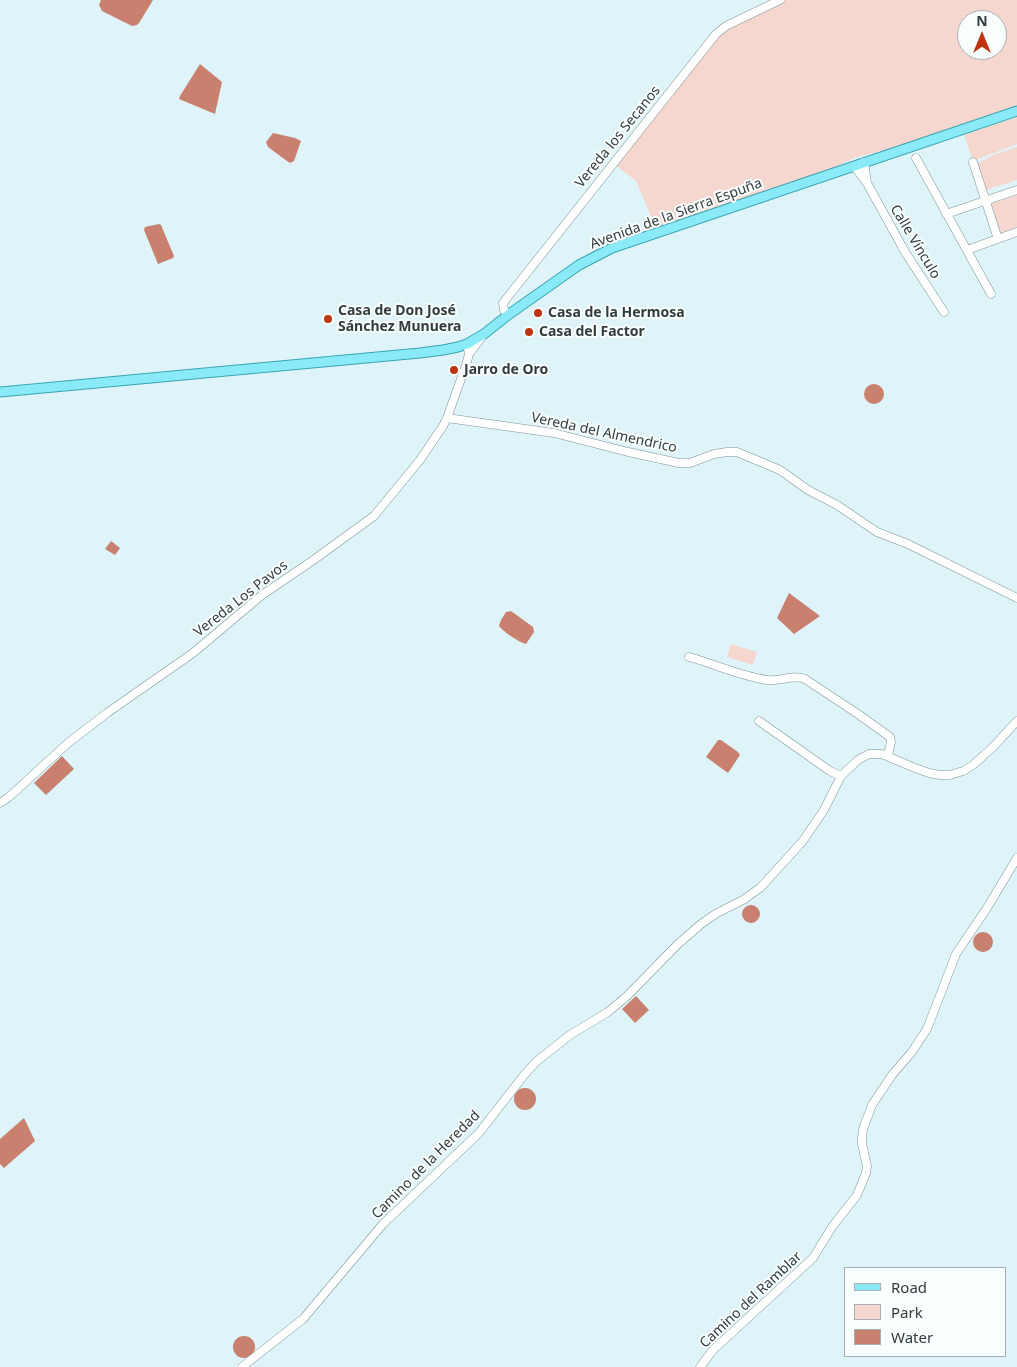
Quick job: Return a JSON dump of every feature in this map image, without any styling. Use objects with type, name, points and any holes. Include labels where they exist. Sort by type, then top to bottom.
[{"type":"main road","name":"Avenida de la Sierra Espuña","points":[[0,392],[420,353],[458,347],[484,334],[579,265],[612,248],[1017,111]]},
{"type":"main road","name":"Avenida de la Sierra Espuña","points":[[854,166],[856,160],[894,152]]},
{"type":"street","name":"Vereda los Secanos","points":[[508,315],[504,310],[503,303],[716,34],[726,26],[780,0]]},
{"type":"street","points":[[916,158],[991,294]]},
{"type":"street","name":"Calle Vínculo","points":[[864,162],[867,183]]},
{"type":"street","points":[[973,162],[998,239]]},
{"type":"street","name":"Calle Vínculo","points":[[854,166],[867,183],[905,252],[944,312]]},
{"type":"street","points":[[946,214],[1017,190]]},
{"type":"street","points":[[967,250],[1017,232]]},
{"type":"street","points":[[469,354],[484,334]]},
{"type":"street","points":[[467,344],[469,354]]},
{"type":"street","name":"Vereda Los Pavos","points":[[0,803],[68,743],[193,653],[262,596],[374,516],[420,460],[448,418],[469,354]]},
{"type":"street","name":"Vereda del Almendrico","points":[[448,418],[554,433],[679,463],[690,463],[714,454],[737,452],[780,470],[808,490],[837,505],[877,532],[908,544],[1017,598]]},
{"type":"street","points":[[689,657],[762,679],[774,681],[801,677],[890,737],[891,742],[888,755],[929,773],[950,775],[963,771],[973,765],[993,747],[1017,720]]},
{"type":"street","points":[[759,721],[841,776]]},
{"type":"street","name":"Camino de la Heredad","points":[[242,1367],[303,1319],[383,1224],[479,1133],[537,1061],[570,1035],[600,1018],[630,994],[677,945],[701,924],[760,888],[802,842],[824,810],[841,776],[858,760],[864,757],[874,754],[888,755]]},
{"type":"street","name":"Camino del Ramblar","points":[[700,1367],[713,1350],[813,1258],[832,1227],[857,1196],[866,1173],[867,1166],[862,1138],[863,1129],[872,1105],[892,1075],[914,1049],[927,1028],[956,954],[1017,858]]},
{"type":"green space","points":[[786,0],[1017,0],[1017,107],[895,148],[856,157],[827,171],[656,228],[636,181],[615,165],[719,35],[728,28]]},
{"type":"green space","points":[[1017,117],[1017,144],[973,161],[964,135]]},
{"type":"green space","points":[[1017,147],[1017,180],[986,190],[977,164],[993,155]]},
{"type":"green space","points":[[1017,195],[1017,227],[1001,233],[991,204]]},
{"type":"green space","points":[[731,644],[757,652],[753,665],[727,657]]},
{"type":"water","points":[[101,0],[153,0],[139,23],[132,26],[102,11],[99,5]]},
{"type":"water","points":[[200,64],[222,82],[215,114],[179,99]]},
{"type":"water","points":[[273,133],[301,141],[294,161],[290,163],[268,147],[266,142]]},
{"type":"water","points":[[159,224],[174,256],[158,264],[144,230],[145,227]]},
{"type":"water","points":[[874,384],[881,387],[884,394],[881,401],[874,404],[867,401],[864,394],[867,387]]},
{"type":"water","points":[[111,541],[120,548],[115,555],[105,549]]},
{"type":"water","points":[[789,593],[820,616],[794,634],[777,618]]},
{"type":"water","points":[[511,611],[533,627],[534,632],[526,644],[511,636],[499,626],[506,612]]},
{"type":"water","points":[[718,740],[721,740],[740,755],[728,773],[706,757]]},
{"type":"water","points":[[62,756],[74,769],[46,795],[34,783]]},
{"type":"water","points":[[747,905],[755,905],[760,910],[758,921],[747,923],[742,918],[742,910]]},
{"type":"water","points":[[983,932],[990,935],[993,942],[990,949],[983,952],[976,949],[973,942],[976,935]]},
{"type":"water","points":[[636,996],[649,1010],[635,1023],[622,1009]]},
{"type":"water","points":[[525,1088],[533,1091],[536,1099],[533,1107],[525,1110],[517,1107],[514,1099],[517,1091]]},
{"type":"water","points":[[24,1118],[35,1141],[4,1168],[0,1164],[0,1139]]},
{"type":"water","points":[[244,1336],[252,1339],[255,1347],[252,1355],[244,1358],[236,1355],[233,1347],[236,1339]]},
{"type":"place","name":"Casa de la Hermosa","points":[[538,313]]},
{"type":"place","name":"Casa de Don José Sánchez Munuera","points":[[328,319]]},
{"type":"place","name":"Casa del Factor","points":[[529,332]]},
{"type":"place","name":"Jarro de Oro","points":[[454,370]]}]
